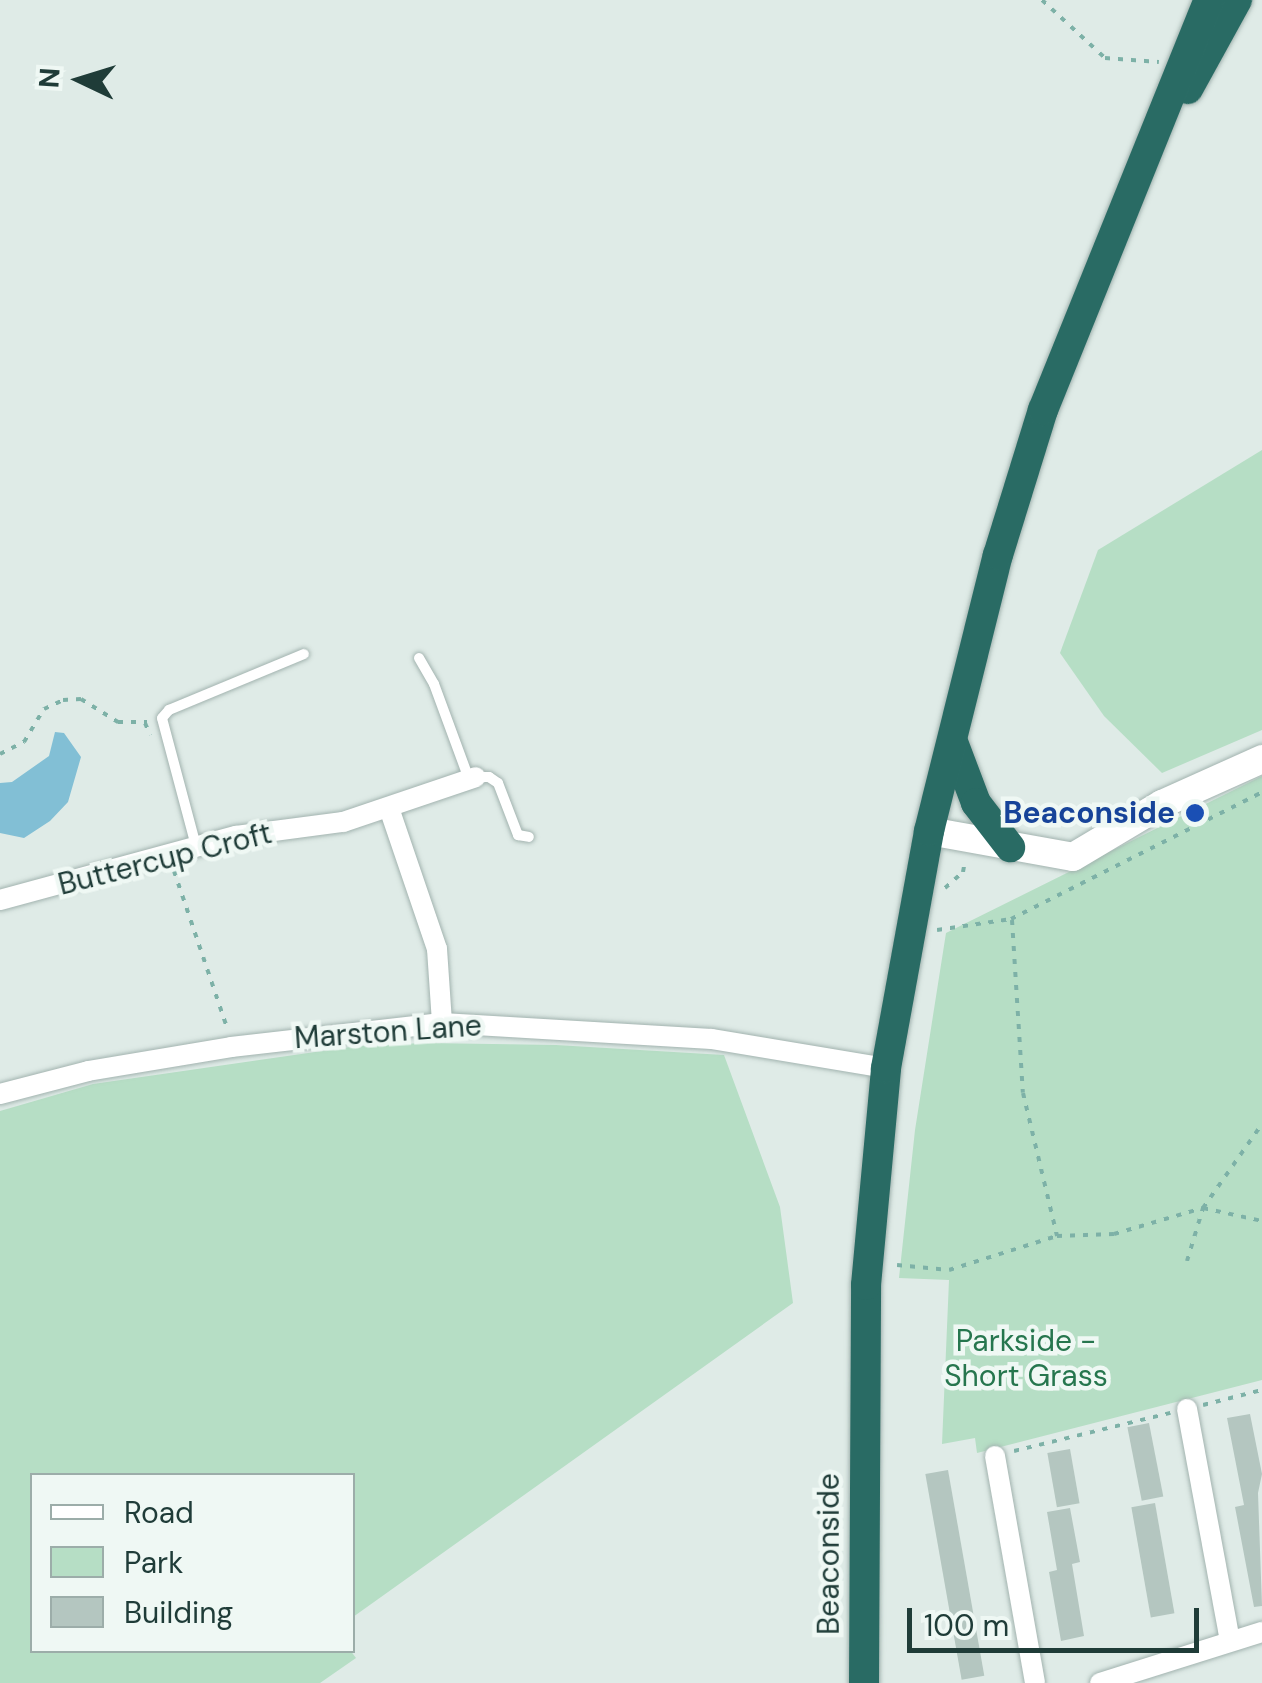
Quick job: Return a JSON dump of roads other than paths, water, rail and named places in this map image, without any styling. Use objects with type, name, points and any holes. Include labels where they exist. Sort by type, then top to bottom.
[{"type":"highway","name":"Beaconside","points":[[864,1683],[866,1285],[886,1068],[929,831],[998,556],[1043,410],[1209,0]]},
{"type":"highway","name":"Beaconside","points":[[1152,148],[1237,0]]},
{"type":"highway","points":[[952,739],[976,803],[1010,846]]},
{"type":"street","points":[[929,831],[1073,856],[1162,804],[1262,759]]},
{"type":"street","name":"Buttercup Croft","points":[[0,900],[263,831],[332,824],[472,778]]},
{"type":"street","points":[[389,808],[437,949],[442,1024]]},
{"type":"street","name":"Marston Lane","points":[[0,1094],[88,1070],[214,1050],[442,1024],[638,1032],[886,1068]]},
{"type":"street","points":[[1187,1408],[1230,1640]]},
{"type":"street","points":[[995,1456],[1035,1683]]},
{"type":"street","points":[[1100,1683],[1161,1673],[1230,1640],[1262,1632]]},
{"type":"lane","points":[[196,847],[162,718],[182,704],[304,654]]},
{"type":"lane","points":[[419,658],[434,684],[472,778],[489,777],[498,783],[518,835],[529,837]]},
{"type":"water","points":[[55,732],[64,733],[81,757],[68,802],[50,821],[24,838],[0,833],[0,783],[12,782],[49,756]]},
{"type":"place","name":"Beaconside","points":[[1195,813]]},
{"type":"park label","name":"Parkside - Short Grass","points":[[1026,1358]]}]
